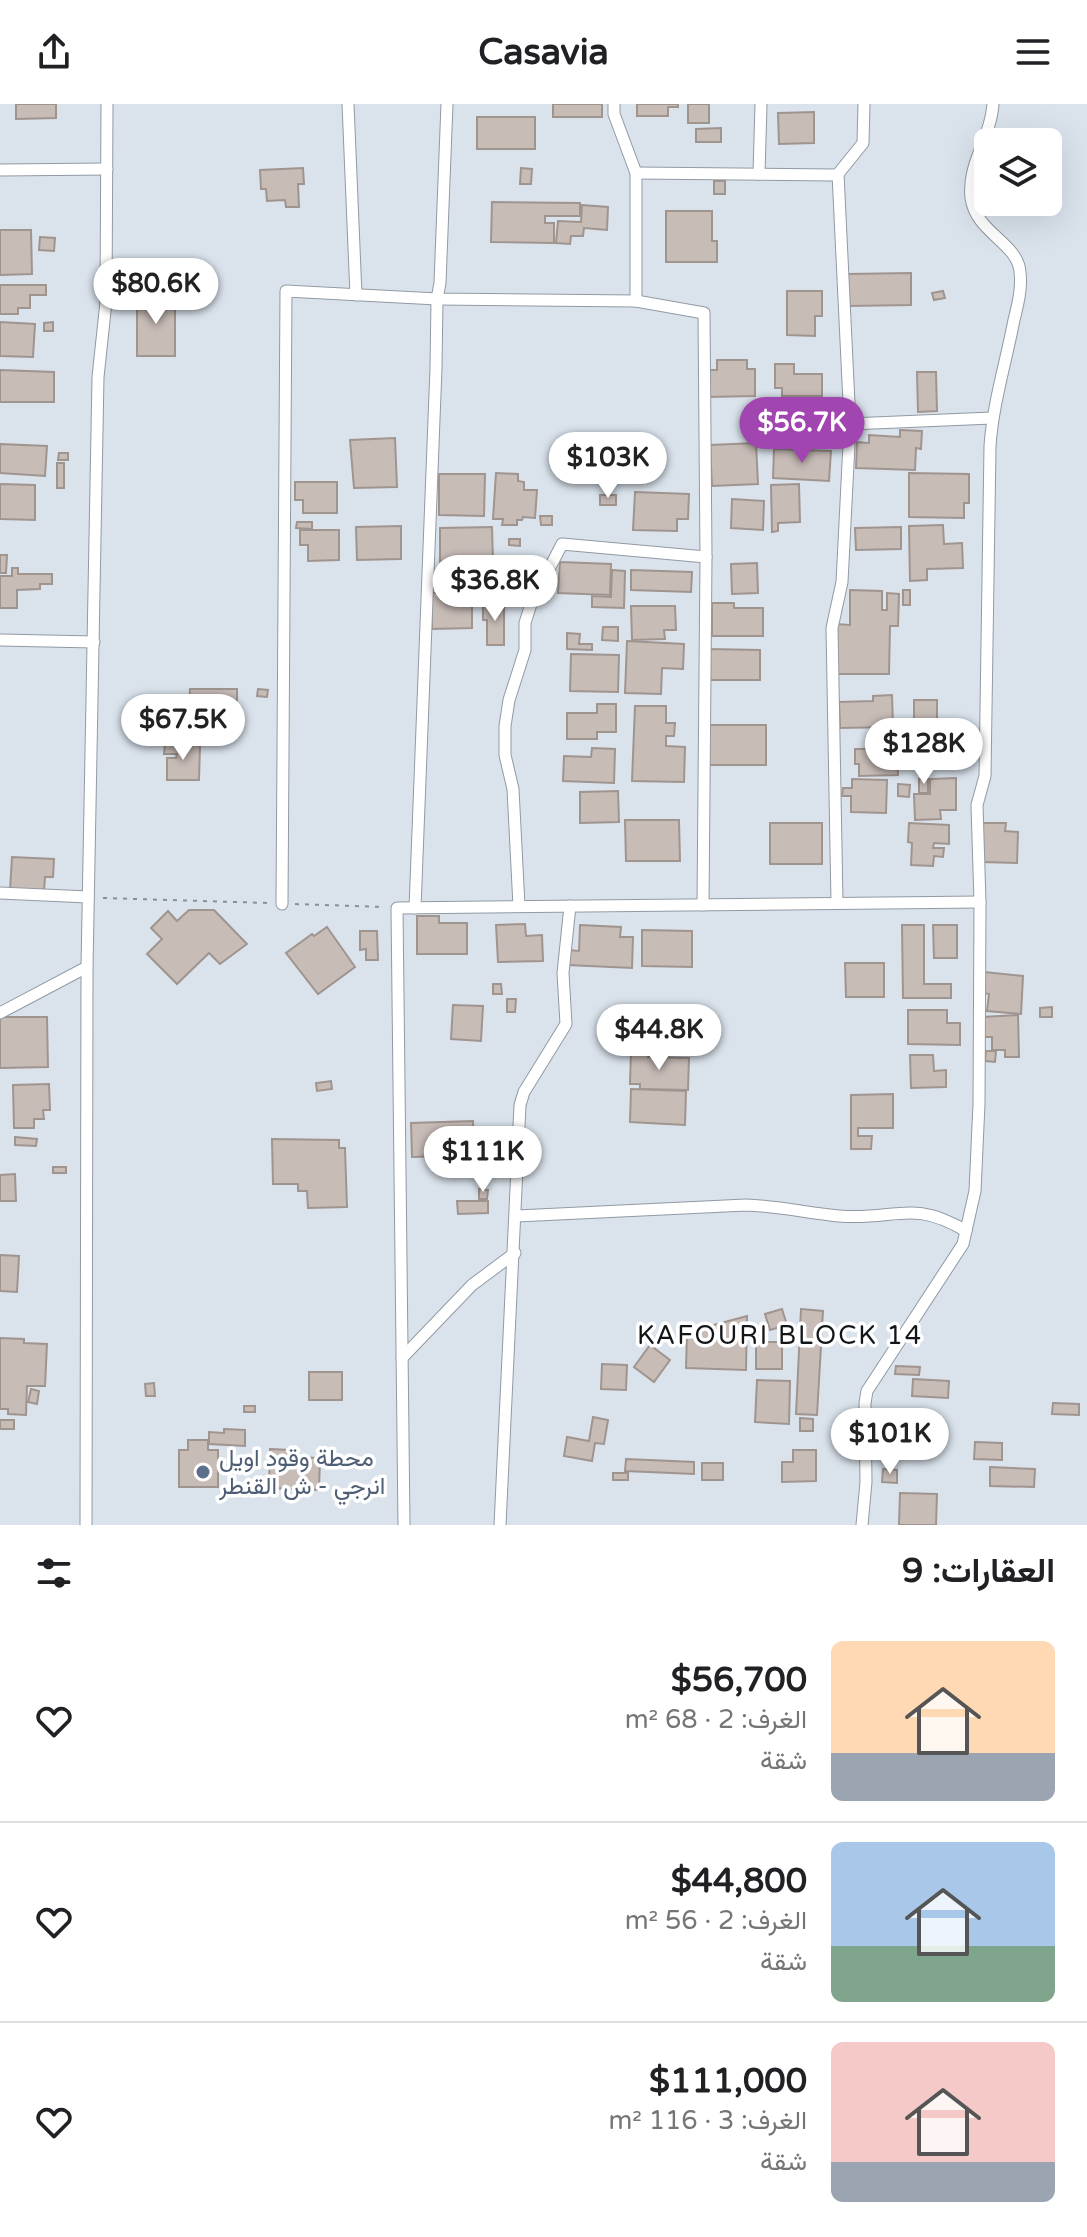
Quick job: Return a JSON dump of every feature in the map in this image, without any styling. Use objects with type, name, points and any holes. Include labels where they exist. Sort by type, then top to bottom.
[{"type":"street","points":[[86,1525],[88,897],[98,377],[106,302],[107,104]]},
{"type":"street","points":[[348,104],[356,295]]},
{"type":"street","points":[[415,908],[447,104]]},
{"type":"street","points":[[614,104],[614,114],[636,173],[636,301]]},
{"type":"street","points":[[759,174],[761,104]]},
{"type":"street","points":[[837,903],[832,628],[842,582],[850,424],[838,174],[863,143],[864,104]]},
{"type":"street","points":[[862,1525],[867,1391],[963,1244],[975,1191],[980,902],[977,805],[985,776],[992,418],[1020,291],[1021,269],[1012,251],[985,228],[971,199],[973,171],[993,104]]},
{"type":"street","points":[[0,170],[107,169]]},
{"type":"street","points":[[636,173],[838,174]]},
{"type":"street","points":[[282,904],[286,291],[437,299],[636,301],[704,313],[706,557],[703,905]]},
{"type":"street","points":[[850,424],[992,418]]},
{"type":"street","points":[[519,906],[513,789],[505,755],[505,726],[509,700],[525,650],[525,623],[531,604],[562,544],[706,557]]},
{"type":"street","points":[[0,640],[94,642]]},
{"type":"street","points":[[0,893],[88,897]]},
{"type":"street","points":[[404,1525],[397,908],[980,902]]},
{"type":"street","points":[[500,1525],[520,1105],[524,1092],[566,1024],[563,973],[570,906]]},
{"type":"street","points":[[0,1013],[87,967]]},
{"type":"street","points":[[517,1216],[746,1205],[775,1206],[839,1216],[922,1212],[944,1218],[966,1231]]},
{"type":"street","points":[[402,1358],[472,1285],[515,1253]]},
{"type":"path","points":[[88,897],[397,908]]},
{"type":"building","points":[[16,104],[56,104],[56,118],[16,119]]},
{"type":"building","points":[[553,104],[602,104],[602,117],[553,117]]},
{"type":"building","points":[[637,104],[678,104],[678,107],[668,107],[668,116],[637,116]]},
{"type":"building","points":[[688,104],[709,104],[709,123],[688,123]]},
{"type":"building","points":[[814,112],[814,143],[779,144],[778,113]]},
{"type":"building","points":[[477,117],[535,117],[535,149],[477,149]]},
{"type":"building","points":[[721,128],[721,142],[696,142],[696,129]]},
{"type":"building","points":[[303,168],[304,184],[298,184],[299,207],[286,207],[285,200],[267,201],[266,189],[261,189],[260,170]]},
{"type":"building","points":[[521,168],[532,169],[531,184],[520,184]]},
{"type":"building","points":[[714,181],[725,181],[725,194],[714,194]]},
{"type":"building","points":[[492,202],[580,203],[580,216],[545,216],[545,223],[554,223],[554,243],[491,242]]},
{"type":"building","points":[[582,205],[608,207],[607,230],[584,228],[583,236],[571,236],[570,244],[556,243],[558,221],[581,222]]},
{"type":"building","points":[[666,211],[712,211],[712,241],[717,241],[717,262],[666,262]]},
{"type":"building","points":[[0,230],[31,230],[32,274],[0,275]]},
{"type":"building","points":[[40,237],[55,238],[54,251],[39,250]]},
{"type":"building","points":[[911,273],[911,305],[847,306],[847,274]]},
{"type":"building","points":[[0,285],[46,285],[46,295],[30,295],[30,308],[18,308],[18,314],[0,314]]},
{"type":"building","points":[[787,291],[822,291],[822,316],[815,316],[815,336],[787,335]]},
{"type":"building","points":[[943,291],[945,298],[934,300],[932,293]]},
{"type":"building","points":[[137,296],[175,296],[175,356],[137,356]]},
{"type":"building","points":[[0,322],[35,324],[33,357],[0,356]]},
{"type":"building","points":[[53,322],[53,331],[44,331],[44,323]]},
{"type":"building","points":[[717,360],[747,360],[747,369],[755,369],[755,396],[708,397],[708,370],[717,370]]},
{"type":"building","points":[[775,364],[794,364],[794,374],[822,374],[822,396],[782,396],[782,388],[775,388]]},
{"type":"building","points":[[0,370],[54,372],[54,402],[0,402]]},
{"type":"building","points":[[917,372],[936,372],[937,411],[918,412]]},
{"type":"building","points":[[820,417],[830,417],[830,432],[820,432]]},
{"type":"building","points":[[900,430],[922,431],[921,449],[916,448],[915,470],[856,468],[857,442],[869,443],[869,435],[900,437]]},
{"type":"building","points":[[395,438],[397,487],[354,488],[350,440]]},
{"type":"building","points":[[756,443],[758,484],[712,486],[710,445]]},
{"type":"building","points":[[0,444],[47,446],[45,476],[0,473]]},
{"type":"building","points":[[774,449],[831,451],[829,481],[773,478]]},
{"type":"building","points":[[59,453],[68,453],[68,460],[58,460]]},
{"type":"building","points":[[57,463],[64,463],[64,488],[57,488]]},
{"type":"building","points":[[496,473],[518,474],[518,481],[524,482],[524,490],[537,490],[535,518],[523,517],[517,520],[517,525],[502,525],[503,519],[493,519]]},
{"type":"building","points":[[909,473],[969,474],[969,503],[964,503],[964,518],[909,517]]},
{"type":"building","points":[[439,474],[485,474],[484,516],[439,515]]},
{"type":"building","points":[[295,482],[337,482],[337,513],[303,513],[303,500],[295,500]]},
{"type":"building","points":[[0,484],[35,485],[35,520],[0,519]]},
{"type":"building","points":[[799,484],[800,522],[778,523],[778,531],[772,532],[771,485]]},
{"type":"building","points":[[635,492],[689,494],[688,519],[677,519],[677,531],[633,530]]},
{"type":"building","points":[[600,495],[616,495],[616,505],[600,505]]},
{"type":"building","points":[[732,499],[764,501],[763,530],[731,528]]},
{"type":"building","points":[[540,516],[552,516],[552,525],[541,525]]},
{"type":"building","points":[[297,522],[312,522],[312,529],[296,528]]},
{"type":"building","points":[[943,525],[944,544],[962,543],[963,568],[927,569],[927,580],[910,581],[909,526]]},
{"type":"building","points":[[401,526],[401,559],[357,560],[356,527]]},
{"type":"building","points":[[492,527],[493,561],[440,562],[440,528]]},
{"type":"building","points":[[901,527],[901,549],[856,550],[855,528]]},
{"type":"building","points":[[300,530],[339,530],[339,560],[308,561],[308,545],[300,545]]},
{"type":"building","points":[[509,539],[520,539],[520,546],[509,545]]},
{"type":"building","points":[[0,555],[7,555],[6,573],[0,573]]},
{"type":"building","points":[[560,562],[611,564],[610,595],[558,593]]},
{"type":"building","points":[[757,563],[758,593],[732,594],[731,564]]},
{"type":"building","points":[[12,568],[18,568],[18,574],[52,574],[52,584],[40,584],[40,589],[17,590],[17,608],[0,608],[0,576],[12,576]]},
{"type":"building","points":[[612,570],[625,571],[624,608],[592,607],[592,596],[611,597]]},
{"type":"building","points":[[631,570],[692,572],[691,592],[631,590]]},
{"type":"building","points":[[850,590],[882,591],[882,610],[887,610],[887,593],[899,594],[898,626],[890,626],[889,674],[837,674],[837,624],[850,625]]},
{"type":"building","points":[[903,590],[910,590],[910,605],[903,605]]},
{"type":"building","points":[[431,593],[472,593],[472,628],[432,629]]},
{"type":"building","points":[[712,603],[734,603],[734,608],[763,608],[763,636],[712,636]]},
{"type":"building","points":[[483,604],[504,604],[504,645],[487,645],[487,620],[483,620]]},
{"type":"building","points":[[631,606],[675,606],[676,630],[664,630],[665,639],[632,640]]},
{"type":"building","points":[[603,627],[618,627],[618,641],[602,640]]},
{"type":"building","points":[[567,633],[580,634],[579,644],[592,644],[592,650],[567,649]]},
{"type":"building","points":[[627,641],[684,644],[683,669],[662,668],[661,694],[625,693]]},
{"type":"building","points":[[707,649],[760,650],[760,680],[706,680]]},
{"type":"building","points":[[571,654],[619,655],[618,692],[570,691]]},
{"type":"building","points":[[190,689],[237,689],[237,717],[189,716]]},
{"type":"building","points":[[258,689],[268,690],[267,697],[257,696]]},
{"type":"building","points":[[892,695],[893,727],[840,728],[839,702],[873,701],[873,696]]},
{"type":"building","points":[[914,700],[937,700],[937,719],[949,719],[949,732],[914,733]]},
{"type":"building","points":[[597,704],[616,704],[616,732],[597,732],[597,739],[567,739],[567,713],[597,713]]},
{"type":"building","points":[[635,706],[666,706],[666,723],[675,723],[674,736],[666,736],[666,746],[685,747],[684,782],[632,781]]},
{"type":"building","points":[[708,725],[766,725],[766,765],[708,765]]},
{"type":"building","points":[[897,740],[898,775],[859,776],[855,749],[866,749],[866,741]]},
{"type":"building","points":[[165,744],[200,745],[199,780],[167,780],[167,758],[176,758],[177,754],[164,754]]},
{"type":"building","points":[[592,748],[615,749],[614,783],[563,781],[564,756],[591,757]]},
{"type":"building","points":[[956,778],[956,810],[940,810],[941,819],[915,820],[914,794],[930,794],[930,779]]},
{"type":"building","points":[[852,779],[887,780],[886,813],[851,812],[851,796],[842,796],[843,788],[852,788]]},
{"type":"building","points":[[919,779],[928,779],[928,793],[919,793]]},
{"type":"building","points":[[898,784],[910,785],[909,797],[898,796]]},
{"type":"building","points":[[618,791],[619,822],[580,823],[580,792]]},
{"type":"building","points":[[625,820],[679,820],[680,861],[626,861]]},
{"type":"building","points":[[770,823],[822,823],[822,864],[770,864]]},
{"type":"building","points":[[909,823],[949,825],[949,844],[934,843],[933,848],[944,848],[943,857],[934,856],[933,866],[911,865]]},
{"type":"building","points":[[983,823],[1006,823],[1005,831],[1018,832],[1017,863],[982,862]]},
{"type":"building","points":[[12,857],[54,859],[53,877],[45,877],[44,892],[10,890]]},
{"type":"building","points":[[189,910],[214,910],[247,944],[220,964],[209,953],[177,984],[147,954],[162,939],[151,928],[168,911],[177,921]]},
{"type":"building","points":[[417,916],[439,916],[439,923],[467,923],[467,954],[417,954]]},
{"type":"building","points":[[525,924],[526,936],[542,935],[543,961],[498,962],[496,925]]},
{"type":"building","points":[[580,925],[621,927],[620,937],[633,937],[632,968],[568,965],[569,950],[579,951]]},
{"type":"building","points":[[902,925],[924,925],[924,984],[951,984],[951,998],[903,998]]},
{"type":"building","points":[[933,925],[957,925],[957,958],[934,958]]},
{"type":"building","points":[[327,927],[355,967],[318,994],[286,953]]},
{"type":"building","points":[[642,930],[692,931],[692,967],[642,966]]},
{"type":"building","points":[[360,931],[377,931],[378,960],[366,960],[366,949],[360,950]]},
{"type":"building","points":[[845,963],[884,963],[884,997],[846,997]]},
{"type":"building","points":[[984,972],[1023,976],[1021,1014],[987,1011],[989,994],[983,993]]},
{"type":"building","points":[[493,984],[501,984],[502,994],[493,994]]},
{"type":"building","points":[[507,999],[516,999],[515,1012],[507,1012]]},
{"type":"building","points":[[453,1005],[483,1006],[481,1041],[451,1039]]},
{"type":"building","points":[[1052,1007],[1052,1017],[1040,1017],[1040,1008]]},
{"type":"building","points":[[908,1010],[947,1010],[947,1023],[960,1023],[960,1045],[908,1044]]},
{"type":"building","points":[[637,1014],[687,1016],[687,1030],[671,1029],[670,1049],[635,1048]]},
{"type":"building","points":[[1018,1015],[1019,1057],[1005,1057],[1005,1050],[992,1050],[992,1037],[983,1037],[982,1017]]},
{"type":"building","points":[[0,1017],[47,1017],[48,1067],[0,1068]]},
{"type":"building","points":[[986,1051],[996,1051],[995,1062],[985,1061]]},
{"type":"building","points":[[631,1052],[648,1053],[648,1057],[689,1058],[688,1090],[640,1089],[640,1084],[630,1084]]},
{"type":"building","points":[[910,1055],[933,1055],[934,1071],[946,1070],[946,1087],[911,1088]]},
{"type":"building","points":[[331,1081],[332,1089],[317,1091],[316,1083]]},
{"type":"building","points":[[49,1084],[50,1110],[43,1110],[44,1119],[34,1119],[34,1128],[14,1128],[13,1085]]},
{"type":"building","points":[[631,1089],[686,1091],[685,1125],[630,1122]]},
{"type":"building","points":[[893,1094],[893,1128],[858,1128],[858,1136],[872,1136],[871,1149],[851,1149],[851,1095]]},
{"type":"building","points":[[473,1121],[474,1155],[412,1157],[411,1123]]},
{"type":"building","points":[[15,1137],[37,1139],[36,1146],[15,1145]]},
{"type":"building","points":[[272,1139],[339,1140],[339,1148],[345,1148],[347,1207],[308,1208],[307,1191],[298,1191],[298,1184],[273,1184]]},
{"type":"building","points":[[53,1167],[66,1167],[66,1173],[53,1173]]},
{"type":"building","points":[[15,1174],[16,1201],[0,1201],[0,1175]]},
{"type":"building","points":[[479,1189],[488,1190],[487,1199],[479,1199]]},
{"type":"building","points":[[457,1201],[488,1201],[488,1213],[458,1214]]},
{"type":"building","points":[[0,1255],[19,1256],[17,1292],[0,1291]]},
{"type":"building","points":[[782,1309],[787,1325],[770,1330],[765,1314]]},
{"type":"building","points":[[801,1309],[823,1311],[817,1415],[796,1414]]},
{"type":"building","points":[[747,1316],[746,1370],[686,1368],[687,1332]]},
{"type":"building","points":[[0,1338],[47,1344],[45,1386],[27,1386],[26,1415],[8,1414],[8,1409],[0,1409]]},
{"type":"building","points":[[756,1342],[782,1342],[782,1369],[756,1369]]},
{"type":"building","points":[[650,1345],[670,1360],[654,1382],[634,1367]]},
{"type":"building","points":[[602,1364],[627,1365],[626,1390],[601,1389]]},
{"type":"building","points":[[896,1366],[920,1367],[919,1375],[895,1374]]},
{"type":"building","points":[[309,1372],[342,1372],[342,1400],[309,1400]]},
{"type":"building","points":[[913,1379],[949,1381],[948,1398],[912,1396]]},
{"type":"building","points":[[757,1380],[790,1381],[789,1424],[755,1422]]},
{"type":"building","points":[[154,1383],[155,1396],[146,1396],[145,1384]]},
{"type":"building","points":[[31,1389],[39,1391],[37,1404],[28,1402]]},
{"type":"building","points":[[1053,1403],[1079,1404],[1079,1415],[1052,1414]]},
{"type":"building","points":[[244,1406],[255,1406],[255,1412],[244,1412]]},
{"type":"building","points":[[593,1417],[608,1420],[604,1444],[595,1443],[592,1461],[564,1456],[567,1437],[589,1441]]},
{"type":"building","points":[[800,1418],[813,1419],[813,1431],[800,1431]]},
{"type":"building","points":[[0,1420],[14,1420],[14,1429],[0,1429]]},
{"type":"building","points":[[224,1429],[245,1430],[245,1446],[209,1444],[209,1432],[224,1433]]},
{"type":"building","points":[[188,1440],[208,1440],[208,1450],[218,1450],[218,1487],[179,1487],[179,1450],[188,1450]]},
{"type":"building","points":[[975,1442],[1002,1443],[1002,1460],[974,1459]]},
{"type":"building","points":[[270,1449],[290,1450],[290,1457],[320,1458],[319,1490],[269,1488]]},
{"type":"building","points":[[793,1450],[816,1450],[816,1481],[782,1482],[782,1462],[793,1462]]},
{"type":"building","points":[[626,1459],[694,1462],[694,1474],[625,1471]]},
{"type":"building","points":[[702,1463],[723,1463],[723,1480],[702,1480]]},
{"type":"building","points":[[990,1467],[1035,1469],[1034,1487],[990,1486]]},
{"type":"building","points":[[883,1469],[897,1470],[897,1483],[882,1482]]},
{"type":"building","points":[[613,1473],[628,1473],[628,1480],[613,1480]]},
{"type":"building","points":[[900,1493],[937,1494],[936,1525],[899,1525]]},
{"type":"place","name":"محطة وقود اويل انرجي - ش القنطر","points":[[203,1472]]},
{"type":"district","name":"KAFOURI BLOCK 14","points":[[780,1335]]}]
